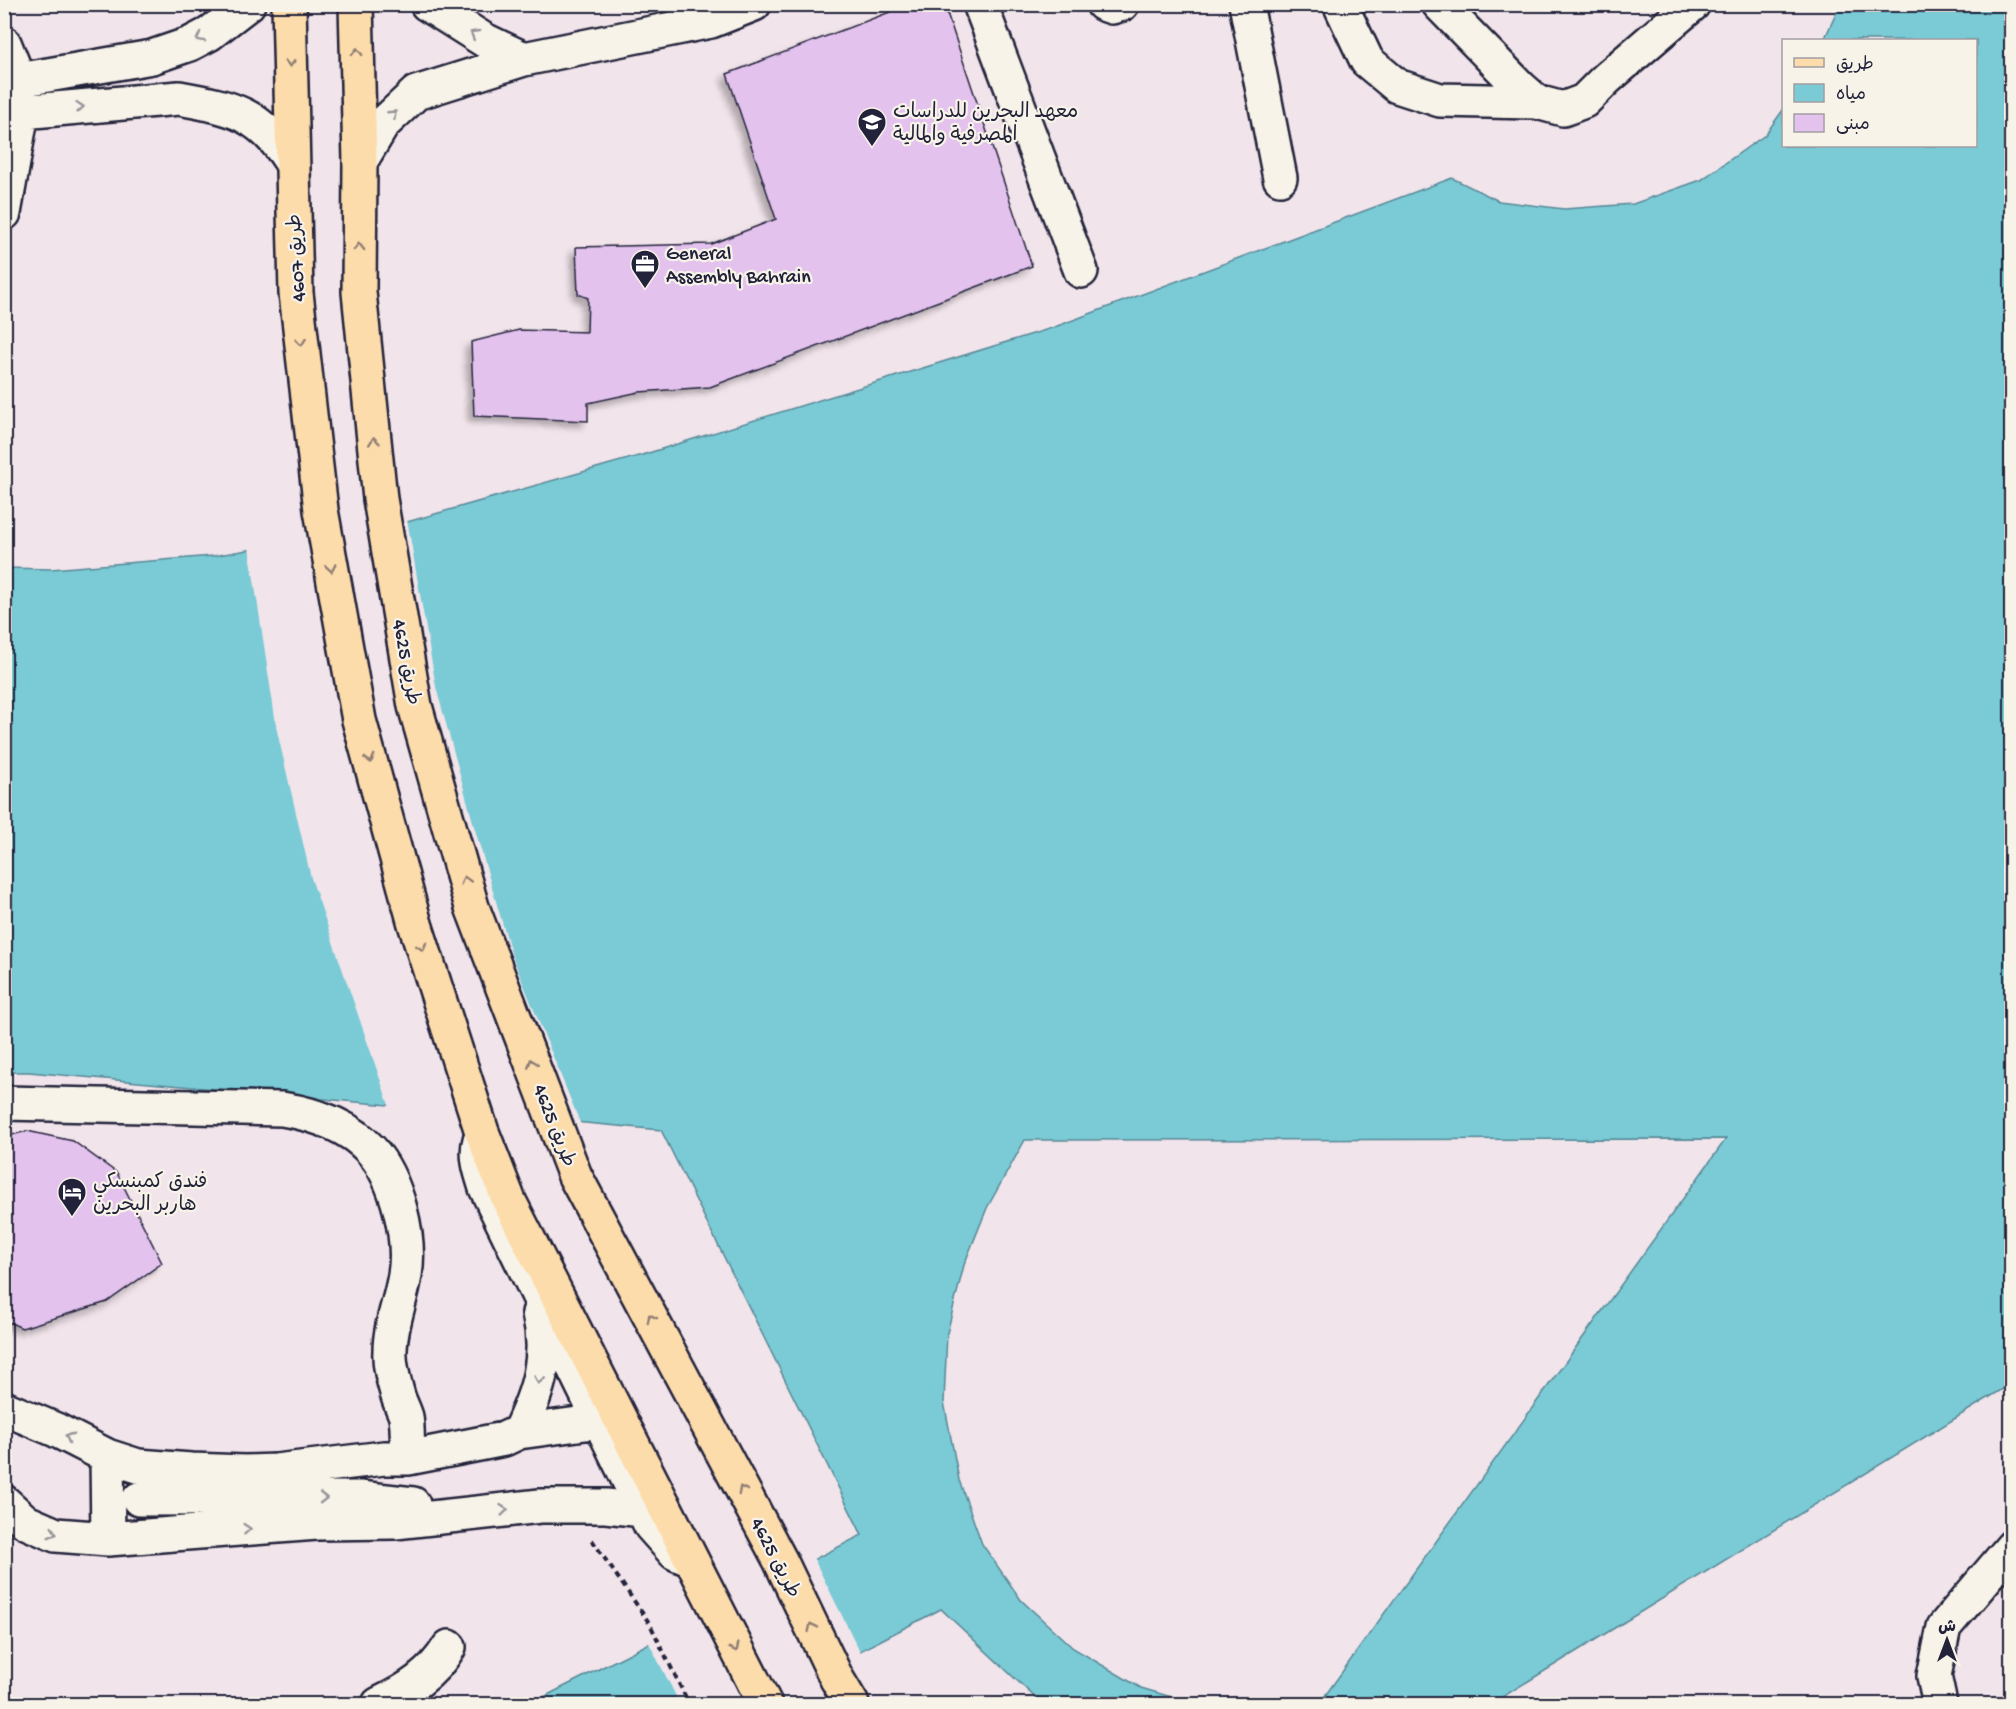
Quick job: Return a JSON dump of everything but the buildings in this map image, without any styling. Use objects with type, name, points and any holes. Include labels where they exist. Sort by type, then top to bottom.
[{"type":"main road","name":"طريق 4607","points":[[289,4],[296,294],[321,510],[359,720],[415,924],[482,1132]]},
{"type":"main road","points":[[357,4],[360,162]]},
{"type":"main road","name":"طريق 4625","points":[[360,162],[359,292],[380,499],[415,706],[472,907],[575,1176],[780,1560],[845,1692]]},
{"type":"main road","points":[[482,1132],[508,1201],[765,1704]]},
{"type":"street","points":[[19,80],[152,57],[209,34],[248,4]]},
{"type":"street","points":[[427,4],[484,40],[524,59]]},
{"type":"street","points":[[360,162],[383,124],[416,93],[524,59],[711,21],[754,4]]},
{"type":"street","points":[[980,4],[1081,271]]},
{"type":"street","points":[[1103,4],[1112,7],[1122,4]]},
{"type":"street","points":[[1246,4],[1280,178]]},
{"type":"street","points":[[1340,4],[1367,61],[1397,86],[1440,100],[1537,102],[1563,110],[1584,101],[1606,79],[1693,4]]},
{"type":"street","points":[[1439,4],[1537,102]]},
{"type":"street","points":[[4,43],[19,80],[22,112],[4,213]]},
{"type":"street","points":[[22,112],[179,98],[191,100],[226,107],[246,115],[280,144],[292,163]]},
{"type":"street","points":[[4,1103],[282,1109],[305,1113],[328,1121],[351,1134],[371,1150],[394,1192],[401,1214],[406,1244],[405,1274],[389,1353],[393,1376],[406,1416],[408,1458]]},
{"type":"street","points":[[482,1132],[477,1149],[486,1188],[531,1282],[651,1526],[675,1553],[691,1560]]},
{"type":"street","points":[[464,1514],[359,1498],[138,1491],[320,1476],[465,1457],[479,1453],[511,1436],[532,1406],[540,1380],[544,1355],[544,1332],[531,1282]]},
{"type":"street","points":[[4,1408],[56,1430],[106,1456],[138,1466],[245,1472],[276,1471],[384,1458],[408,1458],[600,1420]]},
{"type":"street","points":[[106,1456],[108,1539]]},
{"type":"street","points":[[4,1502],[26,1521],[56,1535],[108,1539],[317,1523],[395,1521],[568,1505],[643,1510]]},
{"type":"street","points":[[1940,1704],[1934,1676],[1944,1627],[2012,1546]]},
{"type":"street","points":[[380,1704],[400,1694],[430,1672],[449,1647]]},
{"type":"path","points":[[568,1505],[650,1624],[689,1704]]},
{"type":"water","points":[[1840,5],[2011,5],[2011,1384],[1491,1704],[1319,1704],[1726,1139],[1025,1140],[987,1208],[964,1265],[947,1333],[944,1402],[959,1480],[982,1544],[1021,1600],[1073,1648],[1141,1688],[1195,1704],[1042,1704],[941,1609],[758,1704],[530,1704],[862,1535],[661,1130],[29,1072],[5,1072],[5,568],[51,569],[213,556],[407,522],[642,455],[1052,328],[1452,178],[1499,201],[1564,209],[1633,204],[1701,180],[1765,135],[1782,111],[1782,147],[1977,147],[1977,39],[1824,39]]},
{"type":"pier","points":[[407,519],[436,687],[476,833],[512,956],[581,1125],[390,1108],[311,878],[277,731],[249,547]]},
{"type":"pier","points":[[813,1557],[861,1654],[765,1704],[680,1704],[648,1641]]},
{"type":"place","name":"معهد البحرين للدراسات المصرفية والمالية","points":[[872,148]]},
{"type":"place","name":"General Assembly Bahrain","points":[[645,290]]},
{"type":"place","name":"فندق كمبنسكي هاربر البحرين","points":[[72,1218]]}]
